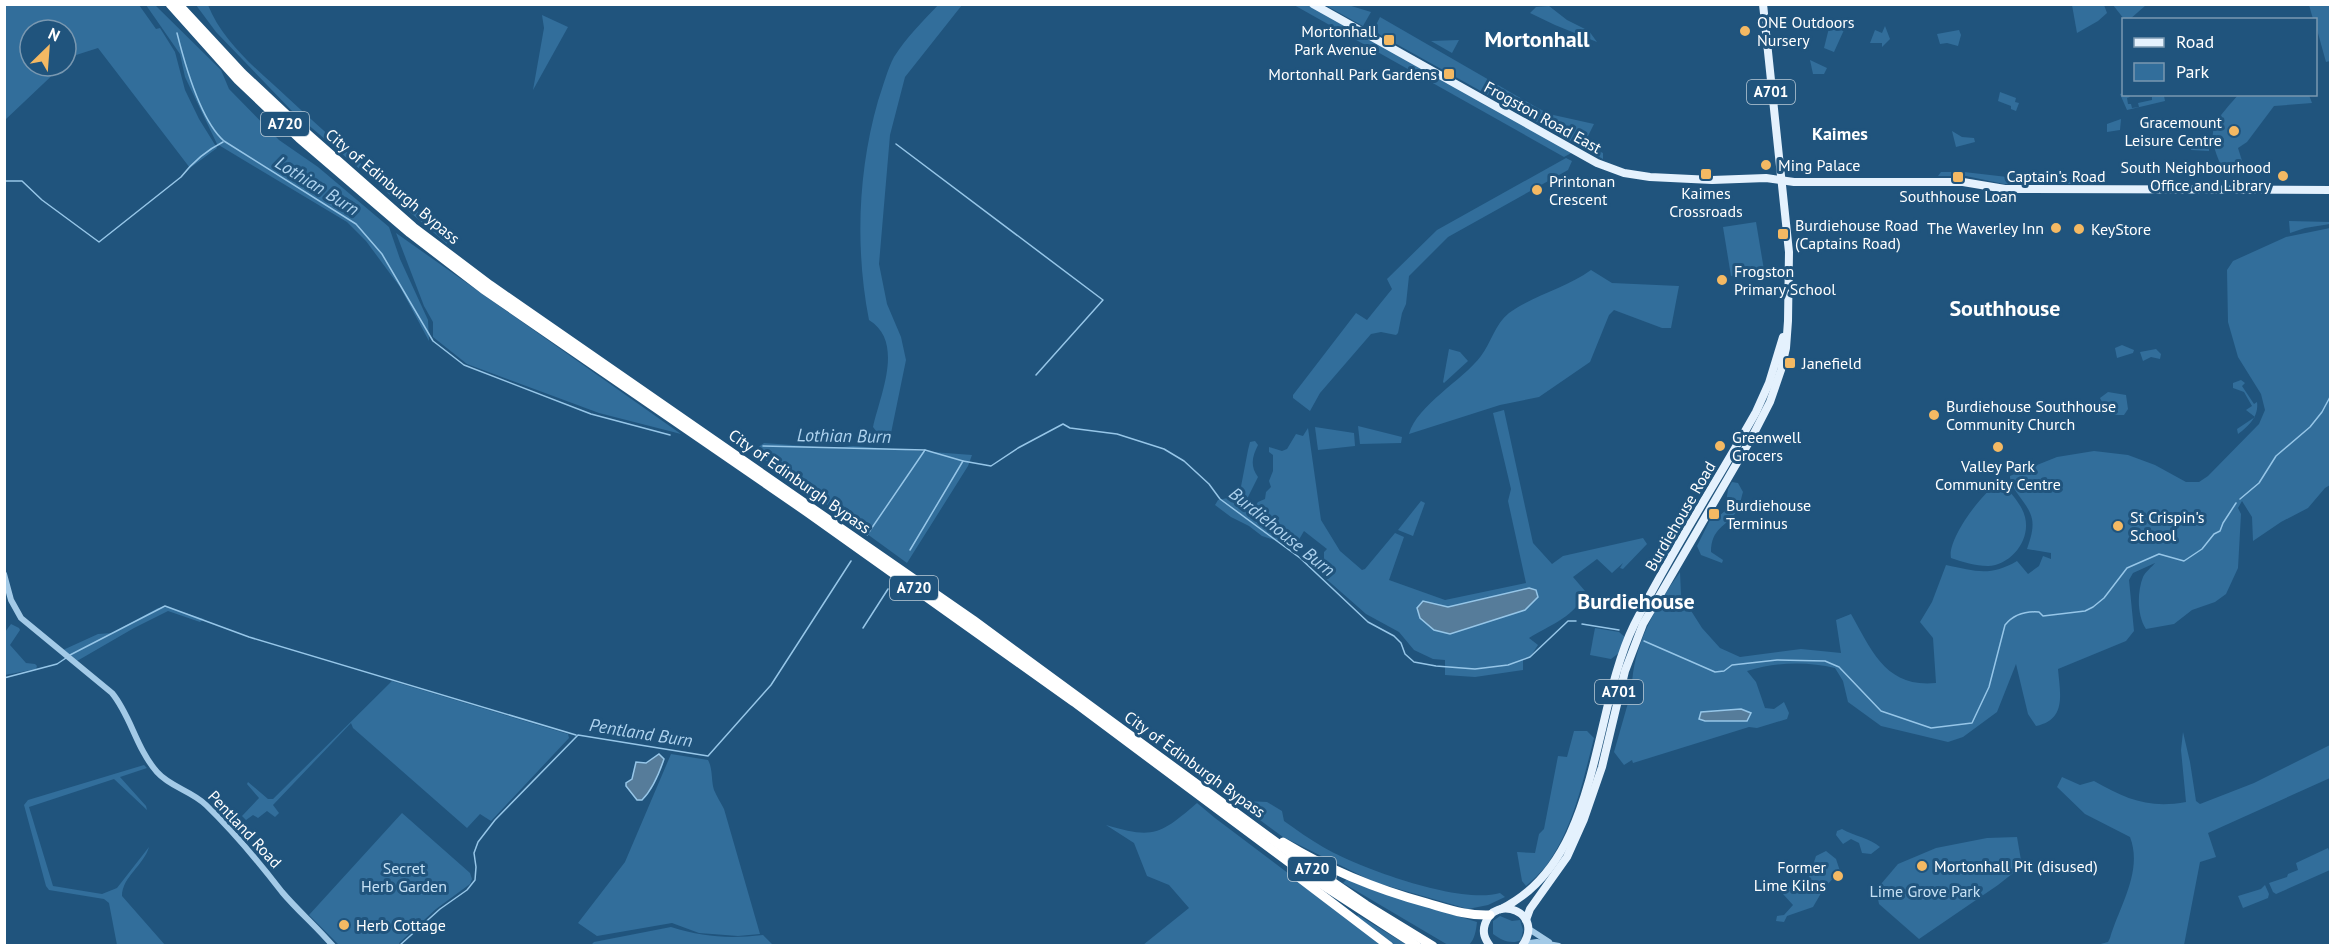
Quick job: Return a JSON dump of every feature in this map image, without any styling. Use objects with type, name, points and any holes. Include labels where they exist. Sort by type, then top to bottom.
[{"type":"highway","name":"City of Edinburgh Bypass","points":[[168,4],[238,80],[299,138],[428,247],[483,289],[807,512],[1074,702],[1315,882],[1416,945]]},
{"type":"highway","name":"City of Edinburgh Bypass","points":[[178,4],[242,73],[412,227],[490,285],[973,620],[1312,869],[1433,945]]},
{"type":"highway","points":[[1169,774],[1329,902],[1389,945]]},
{"type":"highway","points":[[1196,784],[1287,844],[1350,878],[1391,893],[1464,914],[1490,915]]},
{"type":"main road","name":"Frogston Road East","points":[[1313,4],[1575,151],[1616,171],[1650,177],[1782,180]]},
{"type":"main road","name":"A701","points":[[1763,4],[1782,180]]},
{"type":"main road","name":"Captain's Road","points":[[1782,180],[1963,182],[2005,189],[2331,190]]},
{"type":"main road","name":"Burdiehouse Road","points":[[1526,920],[1530,909],[1567,857],[1584,819],[1602,767],[1625,671],[1643,624],[1770,402],[1786,348],[1788,321],[1789,252],[1782,180]]},
{"type":"main road","name":"Burdiehouse Road","points":[[1501,909],[1526,895],[1538,885],[1569,834],[1590,777],[1612,682],[1628,638],[1756,412],[1769,383],[1788,321]]},
{"type":"main road","name":"A701","points":[[1490,915],[1501,909]]},
{"type":"main road","points":[[1501,909],[1514,910],[1526,920],[1529,929],[1523,945]]},
{"type":"main road","points":[[1478,945],[1490,915]]},
{"type":"main road","points":[[1484,933],[1490,945]]},
{"type":"street","name":"Pentland Road","points":[[4,574],[15,610],[33,629],[112,693],[121,704],[138,745],[159,774],[205,804],[252,852],[283,892],[333,945]]},
{"type":"street","points":[[1529,929],[1551,943]]},
{"type":"street","points":[[1523,945],[1533,942],[1559,945]]},
{"type":"green space","points":[[5,4],[139,5],[156,29],[160,28],[175,52],[185,90],[217,148],[190,168],[98,48],[78,54],[78,18],[18,18],[18,78],[49,78],[5,120]]},
{"type":"green space","points":[[939,4],[962,5],[905,77],[890,135],[879,264],[887,304],[901,337],[906,360],[890,438],[880,436],[873,427],[884,385],[888,355],[886,342],[880,330],[869,320],[865,293],[860,238],[866,155],[878,101],[892,62],[909,36]]},
{"type":"green space","points":[[146,5],[155,5],[221,70],[229,89],[279,140],[318,167],[389,227],[400,259],[428,320],[429,341],[400,287],[366,241],[347,222],[217,144],[185,77],[180,54]]},
{"type":"green space","points":[[196,5],[208,5],[223,32],[243,56],[347,151],[449,236],[447,244],[291,110],[216,32]]},
{"type":"green space","points":[[1294,5],[1313,5],[1575,151],[1564,157]]},
{"type":"green space","points":[[1325,5],[1348,5],[1371,12],[1363,26]]},
{"type":"green space","points":[[2072,5],[2104,5],[2107,13],[2077,33]]},
{"type":"green space","points":[[2113,5],[2146,5],[2131,18],[2123,18]]},
{"type":"green space","points":[[2309,5],[2330,5],[2330,61],[2326,62],[2317,30],[2317,18],[2313,18]]},
{"type":"green space","points":[[1549,6],[1567,20],[1589,31],[1597,42],[1530,13],[1536,7]]},
{"type":"green space","points":[[542,15],[568,27],[533,90],[544,28]]},
{"type":"green space","points":[[1380,17],[1549,114],[1594,124],[1584,144],[1603,153],[1603,159],[1373,31]]},
{"type":"green space","points":[[1844,19],[1848,21],[1834,52],[1824,48],[1829,28],[1834,30],[1838,25],[1841,26]]},
{"type":"green space","points":[[1885,26],[1890,39],[1882,47],[1882,43],[1870,43],[1875,30],[1882,33]]},
{"type":"green space","points":[[1959,30],[1961,35],[1958,46],[1940,44],[1937,34]]},
{"type":"green space","points":[[1459,40],[1452,53],[1431,41]]},
{"type":"green space","points":[[1810,60],[1827,68],[1824,74],[1813,74]]},
{"type":"green space","points":[[2000,92],[2016,98],[2015,102],[2019,103],[2016,111],[2011,109],[2011,106],[1998,101]]},
{"type":"green space","points":[[2120,94],[2130,96],[2127,98],[2128,104],[2131,104],[2132,108],[2139,107],[2138,103],[2152,100],[2152,97],[2164,96],[2165,101],[2127,110]]},
{"type":"green space","name":"Gracemount Leisure Centre","points":[[2237,96],[2309,96],[2312,103],[2274,106],[2247,142],[2238,148],[2243,164],[2223,170],[2217,157],[2213,137],[2214,129],[2222,114]]},
{"type":"green space","points":[[2121,119],[2120,130],[2107,132],[2107,124]]},
{"type":"green space","points":[[1952,131],[1962,137],[1974,138],[1975,142],[1956,147]]},
{"type":"green space","points":[[2191,143],[2209,143],[2209,151],[2191,150]]},
{"type":"green space","points":[[1566,158],[1572,161],[1568,170],[1448,237],[1409,276],[1406,304],[1398,333],[1396,335],[1381,332],[1371,334],[1320,393],[1310,411],[1293,398],[1356,313],[1367,320],[1392,289],[1387,279],[1437,230]]},
{"type":"green space","points":[[1941,172],[1964,172],[2016,178],[2067,179],[2072,184],[2004,184],[1966,176],[1938,176]]},
{"type":"green space","points":[[2289,221],[2330,222],[2330,224],[2290,233]]},
{"type":"green space","points":[[1756,222],[1764,270],[1731,276],[1723,227]]},
{"type":"green space","points":[[2330,228],[2330,485],[2308,508],[2281,522],[2253,541],[2252,517],[2242,501],[2238,508],[2241,514],[2238,568],[2226,594],[2215,602],[2192,610],[2174,624],[2146,629],[2140,611],[2140,590],[2144,575],[2155,563],[2133,573],[2129,580],[2134,631],[2126,641],[2058,669],[2060,696],[2057,712],[2046,723],[2036,726],[2028,714],[2016,664],[1997,712],[1963,737],[1948,742],[1881,726],[1848,702],[1843,681],[1835,668],[1813,664],[1791,664],[1747,671],[1756,682],[1765,708],[1774,709],[1784,702],[1789,713],[1787,719],[1757,728],[1749,727],[1633,763],[1632,760],[1624,765],[1614,752],[1632,689],[1633,673],[1641,642],[1654,613],[1680,572],[1681,595],[1702,628],[1720,648],[1740,657],[1801,649],[1841,653],[1836,620],[1851,614],[1874,653],[1893,673],[1905,680],[1936,683],[1933,638],[1920,622],[1932,602],[1946,565],[1974,571],[1990,571],[2017,561],[2028,574],[2039,566],[2043,556],[2051,559],[2051,553],[2027,549],[2032,531],[2032,519],[2013,486],[2010,476],[2057,457],[2094,451],[2128,455],[2155,465],[2186,482],[2199,482],[2208,476],[2259,424],[2265,410],[2261,394],[2238,357],[2228,322],[2227,270],[2233,261],[2286,237]]},
{"type":"green space","points":[[396,233],[681,434],[599,413],[467,364],[433,337],[433,322],[424,306]]},
{"type":"green space","points":[[1591,270],[1612,283],[1679,286],[1671,328],[1662,328],[1614,310],[1609,315],[1590,362],[1539,397],[1500,405],[1409,434],[1421,413],[1481,356],[1504,317],[1529,301]]},
{"type":"green space","points":[[2122,345],[2134,350],[2133,353],[2117,358],[2115,348]]},
{"type":"green space","points":[[1449,349],[1460,352],[1468,361],[1444,383],[1443,382]]},
{"type":"green space","points":[[2156,349],[2161,354],[2160,359],[2151,357],[2143,361],[2140,352]]},
{"type":"green space","points":[[2241,380],[2245,383],[2242,386],[2254,404],[2257,402],[2255,417],[2246,410],[2252,406],[2244,392],[2233,388],[2233,383]]},
{"type":"green space","points":[[2108,392],[2126,395],[2128,409],[2124,415],[2114,415],[2106,410],[2100,398]]},
{"type":"green space","points":[[1504,410],[1533,543],[1552,564],[1563,556],[1643,538],[1647,544],[1623,569],[1620,568],[1623,563],[1612,573],[1597,559],[1573,577],[1585,591],[1582,599],[1562,619],[1529,638],[1538,645],[1530,657],[1523,659],[1523,670],[1475,677],[1445,675],[1445,660],[1433,659],[1414,650],[1399,632],[1366,614],[1324,577],[1324,552],[1327,549],[1304,531],[1294,548],[1262,536],[1215,505],[1218,500],[1228,498],[1234,503],[1238,502],[1250,442],[1255,441],[1258,445],[1253,457],[1253,465],[1258,477],[1245,503],[1246,507],[1253,509],[1258,502],[1265,499],[1266,492],[1271,487],[1269,481],[1273,471],[1273,455],[1269,452],[1269,447],[1282,451],[1287,449],[1296,434],[1303,436],[1308,428],[1321,520],[1340,551],[1362,570],[1395,533],[1404,537],[1389,580],[1445,600],[1526,583],[1508,501],[1511,489],[1493,413]]},
{"type":"green space","points":[[2254,418],[2249,424],[2238,434],[2237,429]]},
{"type":"green space","points":[[1358,426],[1402,437],[1401,443],[1360,444]]},
{"type":"green space","points":[[1315,427],[1354,433],[1355,446],[1318,450]]},
{"type":"green space","points":[[764,443],[833,448],[853,446],[972,455],[968,466],[907,563],[753,451]]},
{"type":"green space","points":[[1710,470],[1714,475],[1710,481],[1704,488],[1695,492]]},
{"type":"green space","points":[[1732,482],[1738,483],[1743,492],[1739,507],[1716,533],[1711,552],[1723,560],[1722,563],[1701,555],[1697,546],[1712,516],[1719,516],[1725,511],[1728,489]]},
{"type":"green space","points":[[2000,482],[2019,503],[2025,517],[2025,534],[2017,550],[2004,561],[1988,566],[1974,565],[1951,558],[1951,550],[1960,528],[1976,505]]},
{"type":"green space","points":[[1421,501],[1425,503],[1413,536],[1398,530]]},
{"type":"green space","points":[[1672,536],[1677,539],[1664,563],[1657,548],[1665,545]]},
{"type":"green space","points":[[167,607],[204,619],[200,622],[168,611],[77,661],[63,650],[98,634],[112,633],[158,608]]},
{"type":"green space","points":[[11,624],[20,630],[10,645],[26,663],[35,664],[36,669],[5,675],[5,632]]},
{"type":"green space","points":[[1595,628],[1619,632],[1626,638],[1619,653],[1611,659],[1590,655]]},
{"type":"green space","points":[[392,681],[568,734],[569,738],[491,821],[480,814],[467,828],[353,728],[351,723],[273,805],[279,813],[275,817],[267,811],[258,818],[253,815],[246,820],[242,816],[259,798],[247,784],[248,782],[268,799],[273,799]]},
{"type":"green space","points":[[1574,731],[1587,731],[1594,738],[1576,804],[1555,852],[1546,866],[1526,886],[1522,881],[1517,852],[1535,853],[1539,834],[1544,829],[1558,756],[1567,757]]},
{"type":"green space","points":[[2183,732],[2196,801],[2200,804],[2254,783],[2330,745],[2330,778],[2208,833],[2216,857],[2200,862],[2184,945],[2097,945],[2108,942],[2129,888],[2134,862],[2130,837],[2085,814],[2057,787],[2062,777],[2080,785],[2094,781],[2138,801],[2161,804],[2186,802],[2181,750]]},
{"type":"green space","points":[[671,754],[708,760],[714,790],[724,809],[760,934],[738,936],[699,933],[672,923],[597,936],[578,923],[625,862]]},
{"type":"green space","points":[[144,765],[147,768],[120,777],[147,810],[114,779],[29,807],[53,886],[102,894],[117,888],[149,847],[143,860],[129,877],[122,896],[165,945],[117,945],[109,903],[104,899],[49,890],[46,886],[24,805],[28,800]]},
{"type":"green space","points":[[1246,801],[1267,802],[1282,811],[1284,821],[1318,844],[1384,874],[1461,894],[1500,893],[1505,897],[1488,905],[1468,909],[1374,882],[1283,837],[1241,806]]},
{"type":"green space","points":[[1197,803],[1383,945],[1143,945],[1189,908],[1169,885],[1147,876],[1134,843],[1106,825],[1135,832],[1155,831],[1174,822]]},
{"type":"green space","name":"Secret Herb Garden","points":[[402,813],[470,873],[472,879],[470,884],[436,909],[399,943],[400,945],[339,945],[309,915]]},
{"type":"green space","points":[[1842,829],[1872,841],[1880,847],[1871,854],[1862,853],[1859,843],[1851,839],[1843,844],[1836,835],[1837,831]]},
{"type":"green space","name":"Lime Grove Park","points":[[2017,837],[2022,866],[1919,939],[1879,904],[1876,890],[1898,864],[1936,848],[1987,838]]},
{"type":"green space","points":[[2328,848],[2330,870],[2276,894],[2273,892],[2269,883],[2287,877],[2288,874],[2298,870],[2296,863]]},
{"type":"green space","points":[[1826,851],[1836,859],[1840,871],[1824,888],[1813,907],[1787,916],[1784,922],[1776,921],[1777,916],[1784,915],[1793,905],[1783,894],[1796,881],[1809,877],[1816,856]]},
{"type":"green space","points":[[1347,879],[1372,890],[1477,922],[1473,940],[1469,945],[1448,945],[1343,883]]},
{"type":"green space","points":[[2265,885],[2269,894],[2268,898],[2243,908],[2238,896],[2261,889]]},
{"type":"green space","points":[[1358,915],[1407,945],[1394,945],[1356,918]]},
{"type":"green space","points":[[1500,916],[1512,921],[1520,920],[1523,930],[1521,940],[1507,941],[1493,934],[1493,921]]},
{"type":"green space","points":[[671,927],[716,936],[763,935],[773,945],[591,945],[594,942]]},
{"type":"shaded area","points":[[1529,588],[1536,590],[1538,597],[1525,610],[1450,634],[1434,630],[1420,618],[1417,608],[1423,601],[1448,607]]},
{"type":"shaded area","points":[[1741,709],[1751,713],[1747,721],[1699,719],[1701,712]]},
{"type":"shaded area","points":[[659,754],[664,759],[655,781],[642,800],[637,800],[626,786],[626,783],[632,779],[636,762],[646,763]]},
{"type":"waterway","name":"Lothian Burn","points":[[177,33],[194,91],[215,132],[224,141],[356,224],[382,254],[433,341],[464,365],[591,414],[670,435]]},
{"type":"waterway","name":"Lothian Burn","points":[[4,181],[22,181],[42,200],[99,242],[181,177],[200,157],[223,142]]},
{"type":"waterway","points":[[896,144],[1103,300],[1036,375]]},
{"type":"waterway","name":"Burdiehouse Burn","points":[[2240,499],[2259,483],[2276,456],[2310,427],[2330,397]]},
{"type":"waterway","name":"Burdiehouse Burn","points":[[763,446],[925,450],[991,466],[1018,448],[1063,424],[1070,428],[1117,434],[1164,449],[1184,461],[1209,484],[1220,499],[1300,558],[1368,622],[1394,636],[1401,643],[1405,654],[1414,662],[1475,669],[1508,665],[1530,657],[1568,621],[1576,621]]},
{"type":"waterway","name":"Pentland Burn","points":[[867,535],[925,450]]},
{"type":"waterway","points":[[910,550],[963,461]]},
{"type":"waterway","name":"Burdiehouse Burn","points":[[1644,641],[1715,672],[1724,671],[1732,665],[1777,660],[1825,661],[1839,667],[1881,711],[1931,728],[1972,723],[1989,687],[2008,621],[2029,612],[2039,612],[2043,616],[2085,611],[2104,598],[2127,568],[2159,554],[2184,561],[2202,549],[2214,534],[2220,531],[2236,503]]},
{"type":"waterway","name":"Pentland Burn","points":[[400,945],[440,909],[467,890],[475,880],[474,853],[478,842],[495,820],[578,735],[708,756],[771,685],[851,561]]},
{"type":"waterway","points":[[863,628],[888,589]]},
{"type":"waterway","points":[[70,655],[165,606],[249,637],[576,735]]},
{"type":"waterway","name":"Burdiehouse Burn","points":[[1582,624],[1619,630]]},
{"type":"waterway","points":[[4,678],[57,664],[66,658]]},
{"type":"place","name":"ONE Outdoors Nursery","points":[[1745,31]]},
{"type":"place","name":"Mortonhall Park Avenue","points":[[1389,40]]},
{"type":"place","name":"Mortonhall Park Gardens","points":[[1449,74]]},
{"type":"place","name":"Gracemount Leisure Centre","points":[[2234,131]]},
{"type":"place","name":"Ming Palace","points":[[1766,165]]},
{"type":"place","name":"Kaimes Crossroads","points":[[1706,174]]},
{"type":"place","name":"South Neighbourhood Office and Library","points":[[2283,176]]},
{"type":"place","name":"Southhouse Loan","points":[[1958,177]]},
{"type":"place","name":"Printonan Crescent","points":[[1537,190]]},
{"type":"place","name":"The Waverley Inn","points":[[2056,228]]},
{"type":"place","name":"KeyStore","points":[[2079,229]]},
{"type":"place","name":"Burdiehouse Road (Captains Road)","points":[[1783,234]]},
{"type":"place","name":"Frogston Primary School","points":[[1722,280]]},
{"type":"place","name":"Janefield","points":[[1790,363]]},
{"type":"place","name":"Burdiehouse Southhouse Community Church","points":[[1934,415]]},
{"type":"place","name":"Greenwell Grocers","points":[[1720,446]]},
{"type":"place","name":"Valley Park Community Centre","points":[[1998,447]]},
{"type":"place","name":"Burdiehouse Terminus","points":[[1714,514]]},
{"type":"place","name":"St Crispin's School","points":[[2118,526]]},
{"type":"place","name":"Mortonhall Pit (disused)","points":[[1922,866]]},
{"type":"place","name":"Former Lime Kilns","points":[[1838,876]]},
{"type":"place","name":"Herb Cottage","points":[[344,925]]},
{"type":"district","name":"Mortonhall","points":[[1537,39]]},
{"type":"district","name":"Kaimes","points":[[1840,134]]},
{"type":"district","name":"Southhouse","points":[[2005,308]]},
{"type":"district","name":"Burdiehouse","points":[[1636,601]]}]
